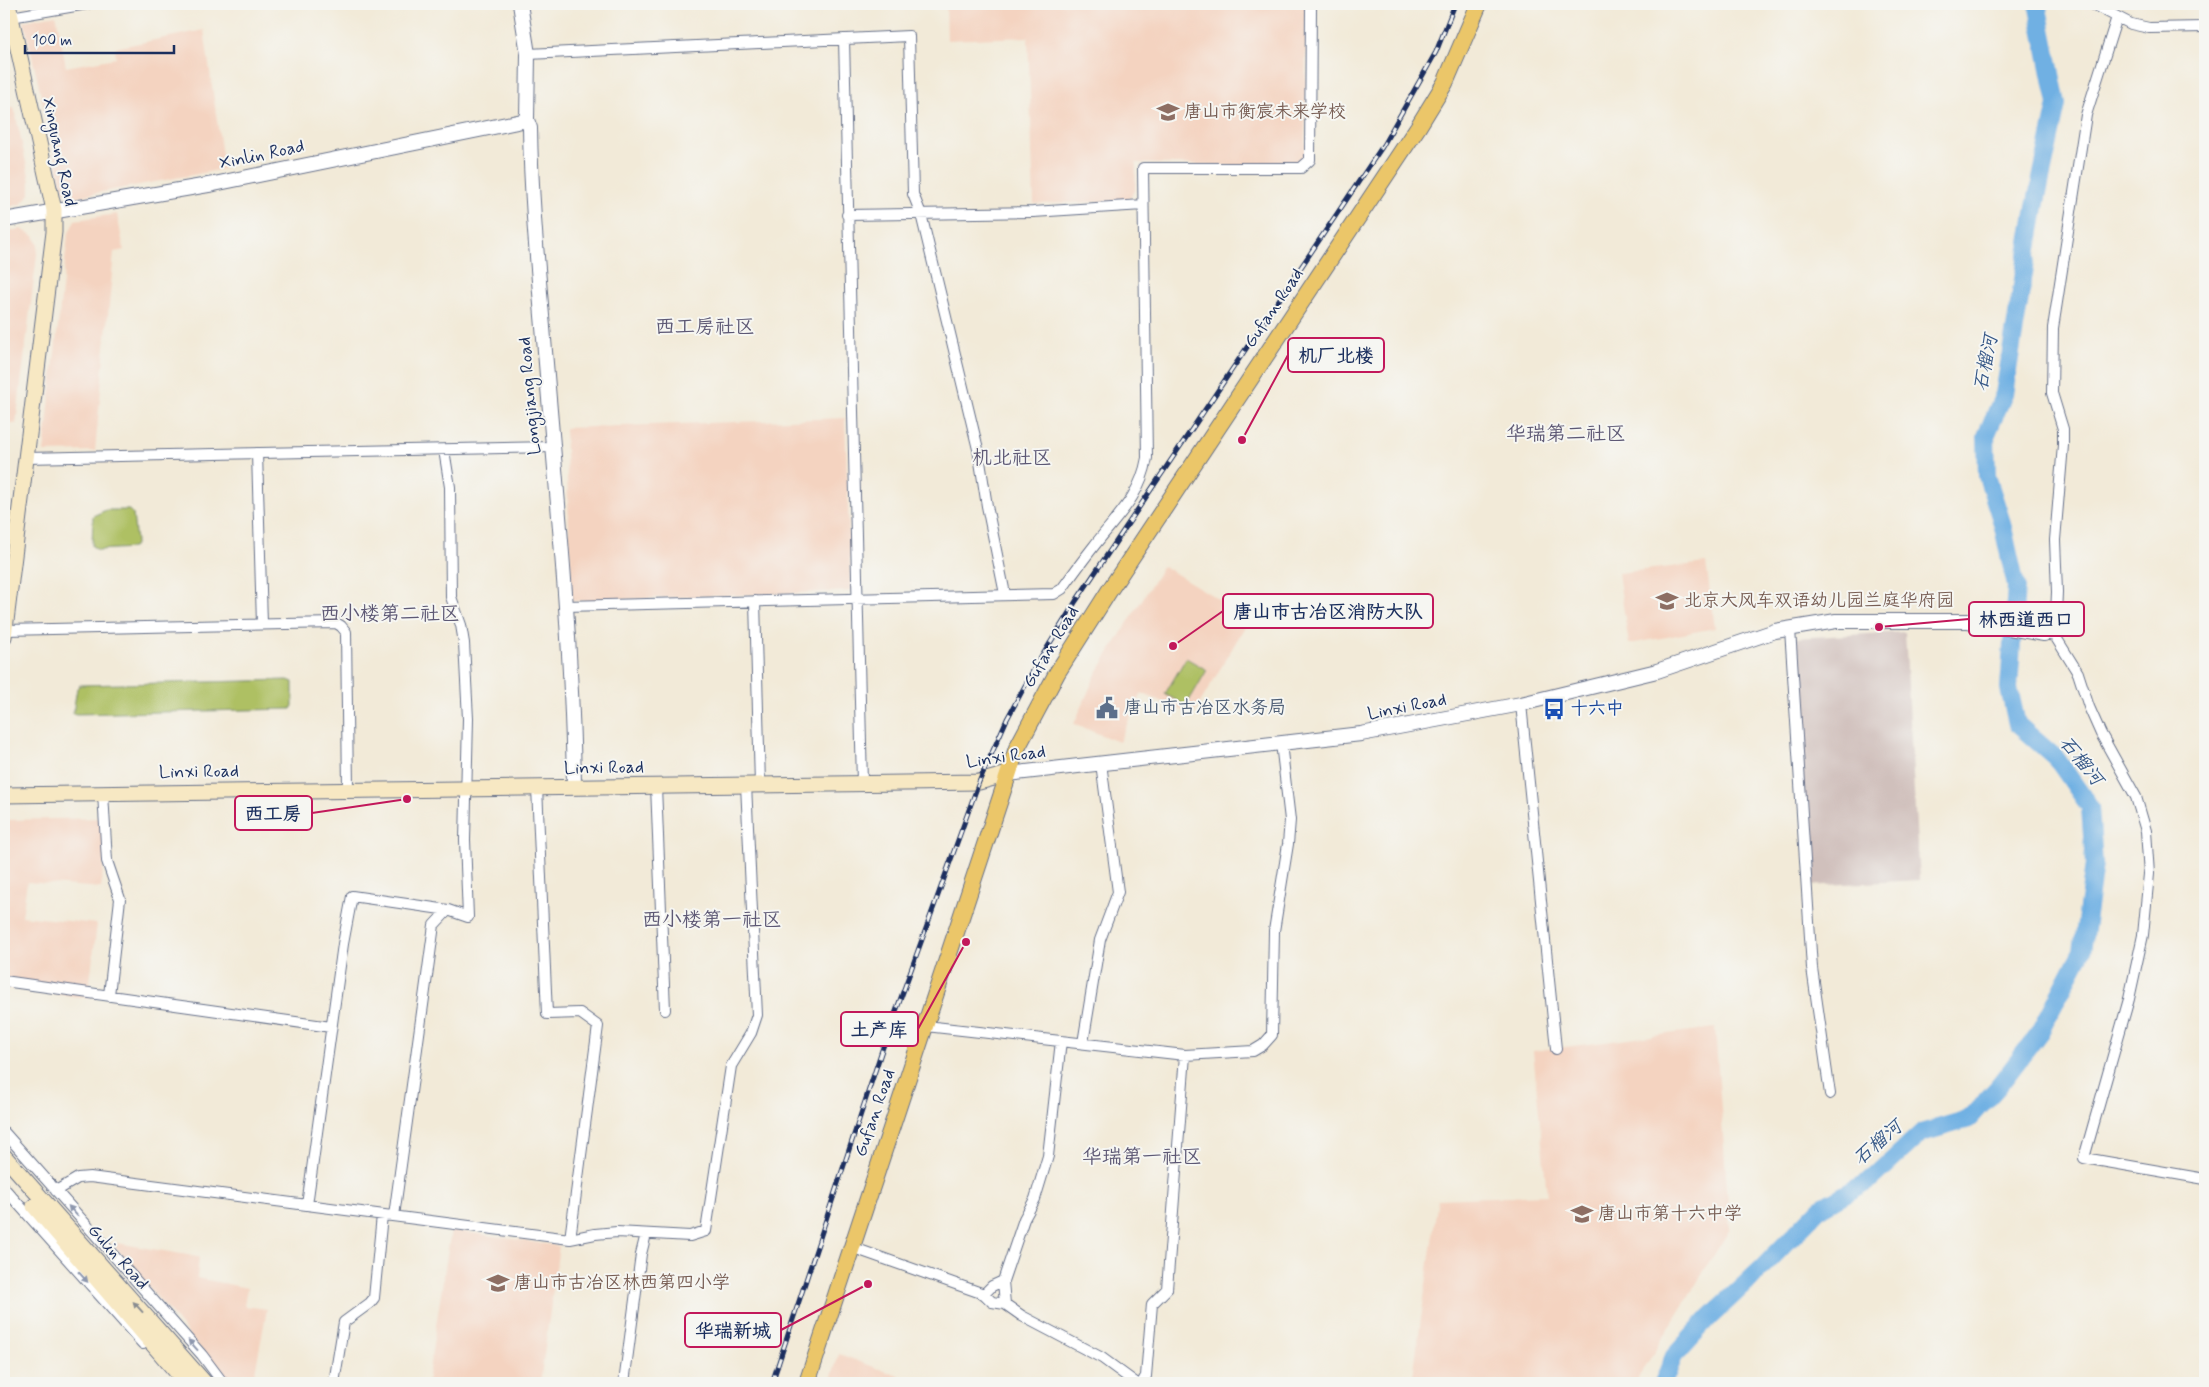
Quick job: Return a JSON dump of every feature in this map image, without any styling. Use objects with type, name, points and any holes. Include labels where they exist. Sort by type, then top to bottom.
[{"type":"main road","name":"Gufan Road","points":[[807,1383],[1017,748],[1062,665],[1213,433],[1379,188],[1445,83],[1479,4]]},
{"type":"main road","name":"Xinguang Road","points":[[4,634],[54,232],[54,210],[7,13]]},
{"type":"main road","name":"Linxi Road","points":[[4,794],[979,782],[1008,774]]},
{"type":"main road","name":"Gulin Road","points":[[4,1156],[205,1383]]},
{"type":"main road","name":"Gulin Road","points":[[4,1170],[186,1383]]},
{"type":"street","points":[[7,13],[87,4]]},
{"type":"street","name":"Longjiang Road","points":[[520,4],[528,54],[527,120],[530,128],[535,231],[573,718],[574,787]]},
{"type":"street","points":[[565,606],[1054,594],[1062,590],[1094,545],[1122,514],[1139,487],[1147,458],[1142,168],[1301,168],[1310,160],[1311,4]]},
{"type":"street","points":[[2092,4],[2131,24],[2149,28],[2205,27]]},
{"type":"street","points":[[2117,17],[2086,115],[2053,328],[2052,393],[2063,429],[2063,445],[2055,540],[2057,592],[2049,635],[2078,673],[2089,707],[2101,734],[2136,797],[2146,831],[2149,874],[2143,935],[2129,999],[2084,1158],[2205,1179]]},
{"type":"street","points":[[528,54],[909,36],[913,194],[921,214],[978,449],[987,506],[1005,594]]},
{"type":"street","points":[[844,39],[862,784]]},
{"type":"street","name":"Xinlin Road","points":[[4,220],[214,184],[527,120]]},
{"type":"street","points":[[847,215],[1033,212],[1143,205]]},
{"type":"street","points":[[26,458],[553,447]]},
{"type":"street","points":[[307,1205],[342,944],[352,896],[448,910],[468,917],[465,840],[468,719],[464,643],[461,625],[451,597],[450,487],[444,450]]},
{"type":"street","points":[[256,453],[262,624]]},
{"type":"street","points":[[56,1191],[78,1178],[90,1177],[570,1239],[617,1232],[690,1236],[706,1231],[731,1066],[751,1033],[757,1015],[753,785],[755,600]]},
{"type":"street","name":"Linxi Road","points":[[1008,774],[1361,734],[1521,704],[1657,671],[1775,631],[1836,621],[1968,621],[2049,635]]},
{"type":"street","points":[[4,634],[336,623],[342,626],[346,632],[348,789]]},
{"type":"street","points":[[1790,629],[1812,968],[1830,1094]]},
{"type":"street","points":[[1521,704],[1556,1049]]},
{"type":"street","points":[[926,1026],[1185,1055],[1253,1051],[1263,1045],[1272,1036],[1274,931],[1290,820],[1280,743]]},
{"type":"street","points":[[1083,1044],[1100,940],[1118,892],[1101,763]]},
{"type":"street","points":[[656,786],[666,1010]]},
{"type":"street","points":[[537,787],[547,1014],[580,1013],[598,1026],[570,1239]]},
{"type":"street","points":[[103,793],[107,862],[120,899],[109,995]]},
{"type":"street","points":[[394,1216],[434,925],[448,910]]},
{"type":"street","points":[[4,981],[248,1017],[332,1027]]},
{"type":"street","points":[[1005,1304],[1003,1282],[1024,1219],[1035,1199],[1048,1156],[1061,1041]]},
{"type":"street","points":[[1142,1383],[1146,1376],[1152,1304],[1168,1289],[1185,1055]]},
{"type":"street","points":[[4,1132],[202,1355],[223,1383]]},
{"type":"street","points":[[4,1188],[177,1383]]},
{"type":"street","points":[[334,1383],[344,1322],[370,1303],[376,1290],[382,1215]]},
{"type":"street","points":[[624,1383],[641,1254],[646,1234]]},
{"type":"street","points":[[851,1247],[984,1294],[992,1302],[1005,1304],[1022,1316],[1102,1358],[1136,1383]]},
{"type":"street","points":[[984,1294],[992,1286],[1003,1282]]},
{"type":"shaded area","name":"唐山市衡宸未来学校","points":[[946,4],[1306,4],[1305,159],[1290,167],[1136,163],[1135,191],[1126,201],[1034,204],[1028,37],[947,40]]},
{"type":"shaded area","points":[[56,15],[66,67],[116,58],[115,48],[204,30],[224,169],[75,197],[67,194],[62,188],[24,21]]},
{"type":"shaded area","points":[[14,107],[30,181],[30,194],[21,204],[4,208],[4,109]]},
{"type":"shaded area","points":[[117,214],[124,250],[114,252],[95,451],[44,452],[68,235],[75,220]]},
{"type":"shaded area","points":[[21,229],[34,236],[38,246],[16,424],[4,423],[4,232]]},
{"type":"shaded area","points":[[845,418],[851,591],[572,601],[565,428]]},
{"type":"shaded area","name":"北京大风车双语幼儿园兰庭华府园","points":[[1706,563],[1715,628],[1629,644],[1618,573]]},
{"type":"shaded area","points":[[1163,566],[1250,618],[1193,715],[1141,693],[1119,742],[1074,724],[1096,674]]},
{"type":"shaded area","points":[[1905,632],[1919,880],[1808,886],[1794,638]]},
{"type":"shaded area","points":[[109,818],[101,888],[27,882],[22,916],[97,924],[88,998],[4,988],[4,820]]},
{"type":"shaded area","name":"唐山市第十六中学","points":[[1715,1028],[1730,1229],[1635,1383],[1412,1383],[1438,1199],[1547,1195],[1533,1051]]},
{"type":"shaded area","name":"唐山市古冶区林西第四小学","points":[[451,1230],[559,1246],[540,1383],[427,1383]]},
{"type":"shaded area","points":[[111,1242],[199,1257],[197,1278],[247,1288],[244,1306],[267,1309],[253,1383],[229,1383]]},
{"type":"shaded area","points":[[839,1354],[917,1383],[830,1383]]},
{"type":"green space","points":[[106,510],[129,510],[133,514],[136,542],[133,548],[98,550],[92,546],[93,516]]},
{"type":"green space","points":[[1186,658],[1207,670],[1186,706],[1165,694]]},
{"type":"green space","points":[[288,680],[293,682],[293,706],[291,709],[73,713],[77,688],[80,685]]},
{"type":"waterway","name":"石榴河","points":[[1663,1383],[1674,1356],[1710,1317],[1763,1267],[1820,1208],[1872,1179],[1921,1133],[1969,1119],[1998,1087],[2040,1032],[2082,951],[2094,864],[2090,807],[2056,758],[2017,724],[2009,688],[2016,586],[2002,523],[1987,476],[1986,436],[2004,394],[2035,207],[2057,104],[2038,8],[2039,4]]},
{"type":"railway","points":[[772,1383],[882,1050],[979,782],[1007,719],[1034,669],[1076,601],[1382,147],[1436,52],[1455,4]]},
{"type":"place","name":"唐山市衡宸未来学校","points":[[1168,112]]},
{"type":"place","name":"机厂北楼","points":[[1242,440]]},
{"type":"place","name":"北京大风车双语幼儿园兰庭华府园","points":[[1667,601]]},
{"type":"place","name":"林西道西口","points":[[1879,627]]},
{"type":"place","name":"唐山市古冶区消防大队","points":[[1173,646]]},
{"type":"place","name":"唐山市古冶区水务局","points":[[1107,708]]},
{"type":"place","name":"十六中","points":[[1554,709]]},
{"type":"place","name":"西工房","points":[[407,799]]},
{"type":"place","name":"土产库","points":[[966,942]]},
{"type":"place","name":"唐山市第十六中学","points":[[1582,1214]]},
{"type":"place","name":"唐山市古冶区林西第四小学","points":[[498,1283]]},
{"type":"place","name":"华瑞新城","points":[[868,1284]]},
{"type":"district","name":"西工房社区","points":[[705,327]]},
{"type":"district","name":"华瑞第二社区","points":[[1566,434]]},
{"type":"district","name":"机北社区","points":[[1012,458]]},
{"type":"district","name":"西小楼第二社区","points":[[390,614]]},
{"type":"district","name":"西小楼第一社区","points":[[712,920]]},
{"type":"district","name":"华瑞第一社区","points":[[1142,1157]]}]
